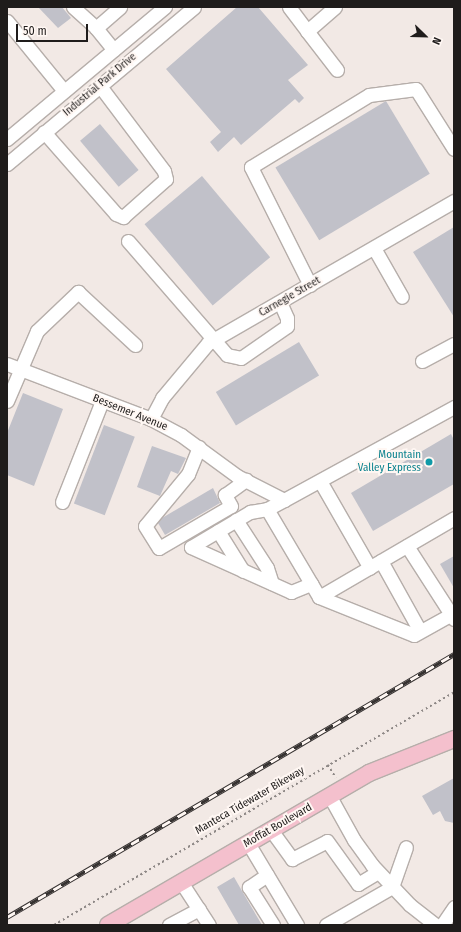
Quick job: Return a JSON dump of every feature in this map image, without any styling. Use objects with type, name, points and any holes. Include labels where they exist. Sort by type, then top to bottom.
[{"type":"main road","name":"Moffat Boulevard","points":[[108,925],[369,773],[454,739]]},
{"type":"street","points":[[73,7],[96,28],[114,50]]},
{"type":"street","points":[[96,28],[120,7]]},
{"type":"street","name":"Industrial Park Drive","points":[[7,164],[194,7]]},
{"type":"street","points":[[289,7],[337,70]]},
{"type":"street","points":[[308,31],[335,7]]},
{"type":"street","name":"Industrial Park Drive","points":[[7,139],[114,50],[158,9]]},
{"type":"street","points":[[7,22],[64,91]]},
{"type":"street","points":[[44,132],[116,214],[123,216],[166,179],[164,171],[100,86]]},
{"type":"street","points":[[310,285],[251,167],[369,95],[416,89],[454,149]]},
{"type":"street","name":"Carnegie Street","points":[[151,419],[162,398],[187,366],[213,340],[454,201]]},
{"type":"street","points":[[128,241],[227,355],[241,358],[287,326],[287,318],[280,302]]},
{"type":"street","points":[[374,248],[402,297]]},
{"type":"street","points":[[7,401],[37,331],[78,292],[135,345]]},
{"type":"street","points":[[422,361],[454,344]]},
{"type":"street","name":"Bessemer Avenue","points":[[7,364],[151,419],[199,447],[224,467],[284,500]]},
{"type":"street","points":[[62,502],[102,401]]},
{"type":"street","points":[[311,584],[291,592],[191,547],[250,512],[267,509],[454,407]]},
{"type":"street","points":[[199,447],[188,474],[145,526],[159,548],[232,506],[225,495],[246,480]]},
{"type":"street","points":[[320,481],[370,568]]},
{"type":"street","points":[[267,509],[319,597],[414,635],[452,617],[407,546]]},
{"type":"street","points":[[319,597],[454,518]]},
{"type":"street","points":[[236,520],[267,568],[272,583]]},
{"type":"street","points":[[218,531],[243,571]]},
{"type":"street","points":[[382,561],[420,631]]},
{"type":"street","points":[[336,792],[354,840],[392,888],[435,924],[454,907]]},
{"type":"street","points":[[271,830],[292,859],[327,841],[358,884],[378,872]]},
{"type":"street","points":[[248,843],[297,925]]},
{"type":"street","points":[[326,925],[392,888],[406,847]]},
{"type":"street","points":[[267,875],[249,887],[273,925]]},
{"type":"street","points":[[181,882],[209,925]]},
{"type":"street","points":[[169,925],[199,909]]},
{"type":"path","name":"Manteca Tidewater Bikeway","points":[[54,925],[454,692]]},
{"type":"path","points":[[328,765],[336,792]]},
{"type":"building","points":[[38,7],[62,7],[71,18],[58,28]]},
{"type":"building","points":[[237,7],[258,7],[308,65],[288,80],[304,98],[299,103],[295,99],[241,145],[234,137],[218,152],[210,142],[221,132],[166,69]]},
{"type":"building","points":[[386,101],[430,174],[319,240],[275,167]]},
{"type":"building","points":[[100,124],[139,170],[119,187],[80,141]]},
{"type":"building","points":[[202,176],[270,257],[213,305],[145,224]]},
{"type":"building","points":[[454,227],[454,317],[413,252]]},
{"type":"building","points":[[299,342],[319,375],[236,425],[216,392]]},
{"type":"building","points":[[23,393],[63,409],[34,486],[7,475],[7,433]]},
{"type":"building","points":[[104,425],[135,437],[105,515],[74,503]]},
{"type":"building","name":"Mountain Valley Express","points":[[451,434],[454,440],[454,484],[373,531],[351,493]]},
{"type":"building","points":[[152,446],[186,458],[178,474],[171,471],[160,496],[137,487]]},
{"type":"building","points":[[213,488],[220,503],[165,535],[158,523],[162,518]]},
{"type":"building","points":[[454,556],[454,588],[440,564]]},
{"type":"building","points":[[454,778],[454,823],[445,821],[440,811],[433,815],[422,796]]},
{"type":"building","points":[[234,877],[262,925],[239,925],[217,887]]},
{"type":"railway","points":[[7,917],[454,654]]},
{"type":"place","name":"Mountain Valley Express","points":[[429,462]]}]
